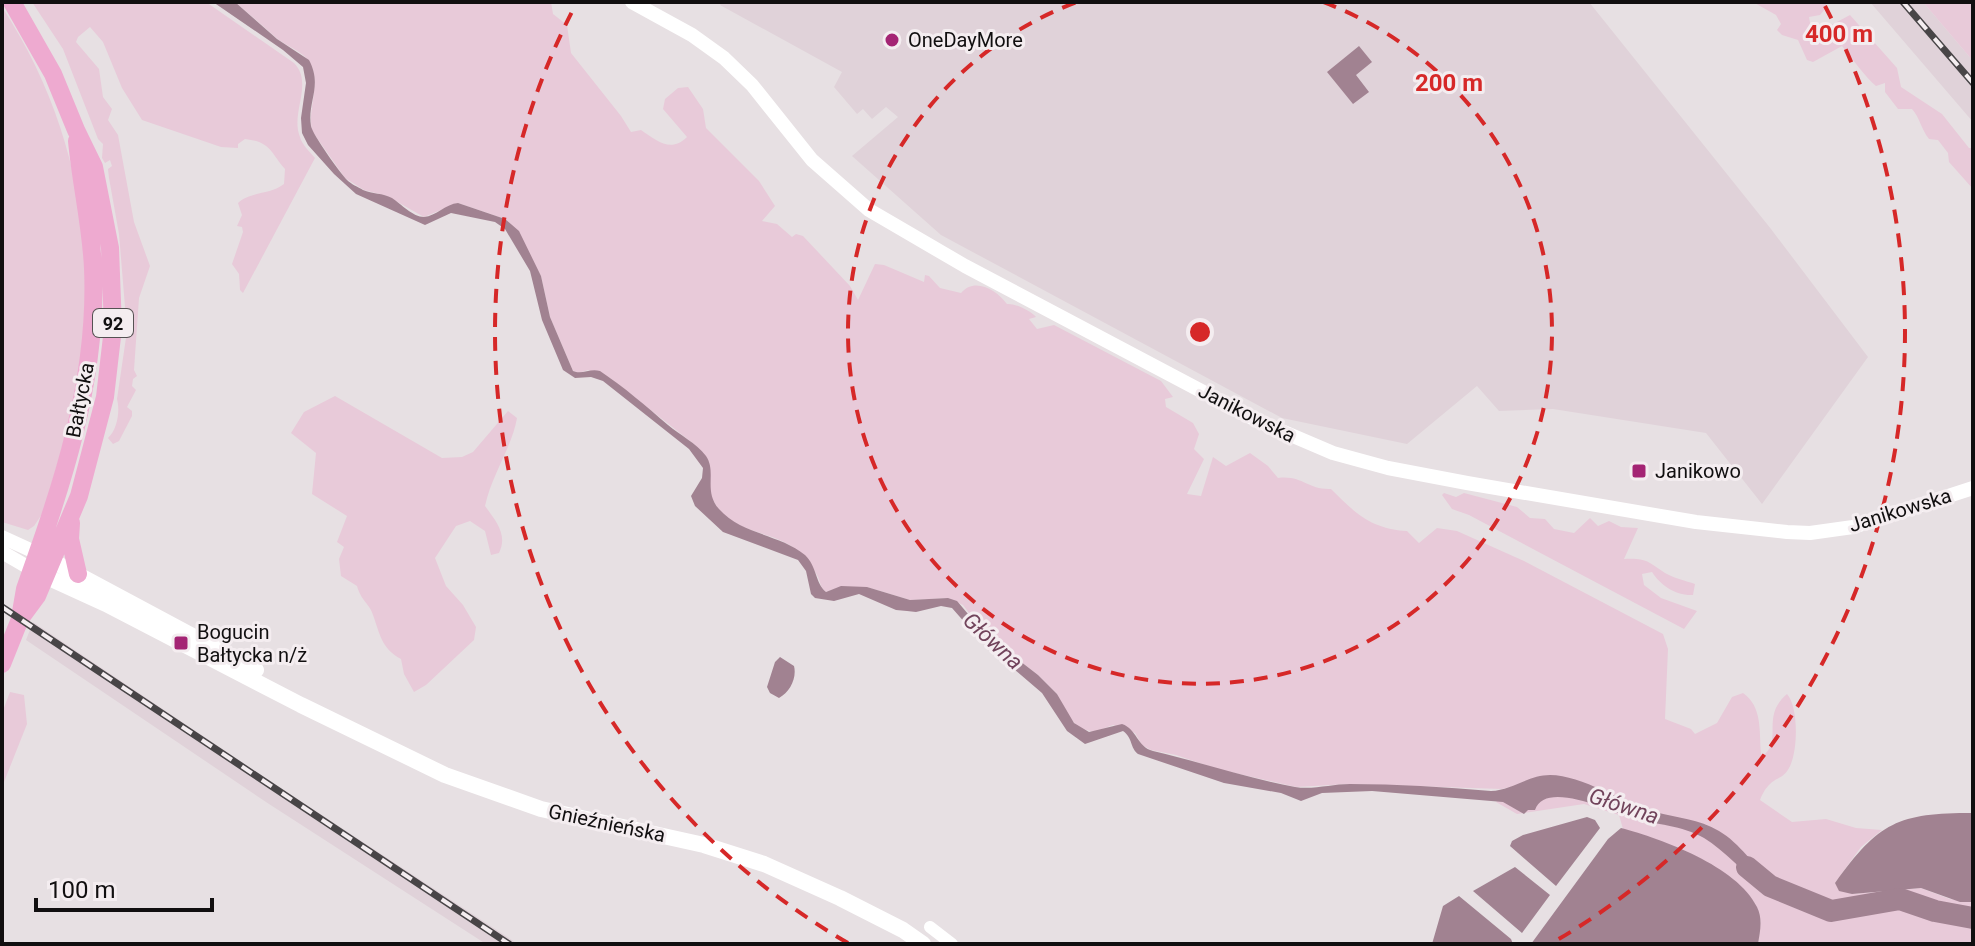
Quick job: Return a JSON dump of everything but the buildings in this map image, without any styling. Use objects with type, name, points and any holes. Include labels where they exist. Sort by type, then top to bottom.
[{"type":"main road","name":"Bałtycka","points":[[12,2],[44,54],[94,167],[110,248],[113,299],[111,353],[93,450],[72,516],[42,565]]},
{"type":"main road","name":"Bałtycka","points":[[2,664],[42,565],[75,440],[87,379],[93,271],[91,234],[76,130]]},
{"type":"main road","points":[[72,516],[70,539],[78,574]]},
{"type":"main road","name":"Gnieźnieńska","points":[[42,565],[78,574],[269,677],[338,722]]},
{"type":"main road","name":"Gnieźnieńska","points":[[42,565],[106,604],[445,775],[541,809],[730,852],[815,885],[903,930],[923,944]]},
{"type":"main road","name":"Gnieźnieńska","points":[[878,919],[911,944]]},
{"type":"street","name":"Janikowska","points":[[632,2],[692,35],[724,58],[752,85],[812,160],[848,194],[880,217],[1258,421],[1333,453],[1388,468],[1483,486],[1696,522],[1787,532],[1810,533],[1853,527],[1973,488]]},
{"type":"street","name":"Gnieźnieńska","points":[[2,537],[42,565]]},
{"type":"street","name":"Gnieźnieńska","points":[[2,552],[42,565]]},
{"type":"street","points":[[930,927],[952,944]]},
{"type":"shaded area","points":[[32,2],[206,2],[294,63],[302,80],[298,128],[302,143],[315,158],[243,293],[239,274],[232,264],[243,232],[242,227],[237,226],[242,215],[238,203],[284,184],[285,169],[260,143],[245,139],[238,144],[238,148],[221,147],[142,120],[122,88],[103,42],[90,27],[78,37],[76,42],[99,69],[103,97],[112,109],[108,120],[118,135],[134,222],[150,266],[139,298],[134,370],[137,376],[132,386],[136,390],[127,407],[132,411],[132,416],[119,441],[113,444],[108,438],[117,419],[127,331],[119,234],[108,169],[112,166],[110,160],[105,163],[102,158],[103,144],[98,139],[63,49]]},
{"type":"shaded area","points":[[235,2],[551,2],[553,14],[567,25],[571,53],[631,132],[641,130],[664,144],[681,142],[687,137],[663,109],[665,99],[678,88],[688,87],[703,109],[706,128],[759,181],[775,206],[762,221],[777,224],[792,237],[796,234],[803,236],[850,286],[858,300],[875,264],[924,282],[925,275],[929,276],[940,288],[961,293],[978,285],[997,294],[1007,304],[1034,315],[1036,317],[1029,319],[1037,329],[1054,325],[1161,381],[1173,397],[1165,399],[1166,407],[1193,423],[1199,434],[1194,449],[1204,459],[1187,494],[1201,496],[1213,457],[1226,466],[1250,453],[1278,478],[1331,489],[1364,518],[1383,527],[1407,531],[1419,543],[1437,528],[1457,531],[1524,561],[1663,634],[1668,649],[1665,719],[1691,729],[1695,734],[1717,723],[1732,697],[1743,693],[1757,713],[1761,754],[1765,754],[1772,741],[1775,711],[1787,694],[1795,719],[1792,761],[1786,772],[1768,786],[1760,800],[1792,822],[1826,819],[1856,828],[1882,830],[1861,847],[1835,883],[1852,894],[1921,888],[1950,899],[1973,902],[1973,944],[1758,944],[1759,913],[1754,902],[1740,888],[1700,859],[1623,829],[1619,815],[1584,804],[1517,814],[1496,802],[1515,786],[1502,789],[1349,784],[1296,787],[1217,769],[1151,750],[1142,745],[1135,733],[1113,725],[1094,732],[1079,728],[1069,717],[1057,694],[1038,675],[985,634],[963,605],[948,598],[910,600],[867,587],[837,588],[826,592],[814,570],[794,548],[741,526],[722,512],[710,494],[705,460],[695,445],[610,378],[588,370],[573,371],[550,317],[541,276],[505,219],[458,203],[424,217],[387,196],[364,190],[345,178],[312,131],[315,81],[312,66],[298,51],[274,36]]},
{"type":"shaded area","points":[[722,2],[1589,2],[1771,229],[1868,357],[1762,504],[1706,433],[1553,409],[1499,411],[1477,386],[1407,444],[1282,418],[941,235],[852,156],[898,117],[886,107],[872,119],[863,109],[857,114],[834,87],[842,72],[720,5]]},
{"type":"shaded area","points":[[1753,2],[1826,2],[1826,8],[1820,15],[1809,17],[1811,28],[1820,31],[1850,15],[1897,68],[1901,87],[1942,114],[1969,148],[1973,148],[1973,189],[1949,162],[1948,153],[1938,140],[1929,139],[1912,109],[1898,109],[1885,92],[1885,83],[1876,86],[1842,46],[1813,62],[1807,60],[1798,40],[1777,30],[1781,24],[1776,15]]},
{"type":"shaded area","points":[[1870,2],[1923,2],[1973,61],[1973,122]]},
{"type":"shaded area","points":[[1923,2],[1973,2],[1973,61]]},
{"type":"shaded area","points":[[2,7],[48,94],[64,140],[76,186],[86,282],[85,331],[78,391],[44,511],[28,530],[2,522]]},
{"type":"shaded area","points":[[335,396],[442,458],[462,457],[473,452],[508,411],[517,418],[485,506],[501,534],[499,553],[491,555],[485,531],[470,521],[456,526],[435,558],[446,586],[463,605],[476,627],[474,640],[426,685],[414,692],[404,674],[401,659],[385,645],[372,611],[357,586],[341,576],[339,559],[344,547],[337,542],[347,516],[312,494],[316,453],[291,433],[304,412]]},
{"type":"shaded area","points":[[1464,493],[1517,507],[1530,518],[1545,519],[1554,529],[1574,533],[1590,518],[1598,526],[1609,521],[1621,527],[1638,528],[1624,559],[1646,561],[1669,575],[1695,584],[1693,595],[1681,594],[1669,589],[1652,572],[1642,574],[1644,585],[1661,598],[1697,611],[1684,629],[1469,515],[1452,509],[1442,495],[1456,497]]},
{"type":"shaded area","points":[[33,622],[518,944],[486,944],[269,804],[26,640]]},
{"type":"shaded area","points":[[10,692],[24,695],[27,724],[2,787],[2,713]]},
{"type":"water","points":[[213,2],[235,2],[277,39],[309,60],[315,78],[311,126],[327,154],[349,181],[363,190],[392,198],[420,216],[428,216],[458,203],[505,219],[519,231],[541,276],[550,317],[573,371],[600,371],[698,447],[709,462],[712,495],[719,509],[739,524],[805,555],[826,592],[841,586],[867,587],[910,600],[948,598],[957,601],[985,634],[1038,675],[1057,694],[1074,723],[1089,732],[1122,724],[1153,751],[1302,788],[1368,784],[1491,791],[1542,776],[1562,776],[1589,784],[1643,808],[1711,827],[1734,842],[1773,881],[1766,890],[1719,849],[1696,834],[1565,797],[1541,801],[1535,810],[1524,814],[1503,802],[1372,791],[1322,793],[1301,801],[1281,793],[1224,783],[1138,754],[1123,731],[1085,744],[1067,731],[1042,693],[981,641],[952,608],[941,606],[916,612],[896,610],[859,594],[834,601],[815,598],[811,594],[806,571],[798,560],[723,532],[695,506],[691,496],[702,478],[703,468],[689,449],[603,381],[591,377],[575,378],[563,370],[542,320],[530,271],[505,229],[495,222],[451,213],[425,225],[356,194],[308,145],[302,133],[306,83],[303,67]]},
{"type":"water","points":[[1359,46],[1372,62],[1356,75],[1369,92],[1353,104],[1327,72]]},
{"type":"water","points":[[780,657],[794,666],[795,671],[792,684],[779,698],[767,687],[775,662]]},
{"type":"water","points":[[1973,813],[1973,902],[1960,902],[1921,888],[1852,894],[1839,891],[1835,883],[1850,862],[1878,834],[1892,825],[1926,815]]},
{"type":"water","points":[[1587,817],[1595,820],[1600,828],[1556,886],[1510,846],[1512,841],[1523,835]]},
{"type":"water","points":[[1621,828],[1697,856],[1733,879],[1747,892],[1759,912],[1758,944],[1531,944],[1608,839]]},
{"type":"water","points":[[1515,867],[1550,895],[1522,933],[1473,891]]},
{"type":"water","points":[[1459,896],[1511,939],[1513,944],[1432,944],[1443,906]]},
{"type":"waterway","name":"Główna","points":[[1747,867],[1770,886],[1831,911],[1900,899],[1935,911],[1973,918]]},
{"type":"railway","points":[[1903,2],[1973,83]]},
{"type":"railway","points":[[2,607],[509,944]]},
{"type":"place","name":"OneDayMore","points":[[892,40]]},
{"type":"place","name":"Janikowo","points":[[1639,471]]},
{"type":"place","name":"Bogucin Bałtycka n/ż","points":[[181,643]]}]
